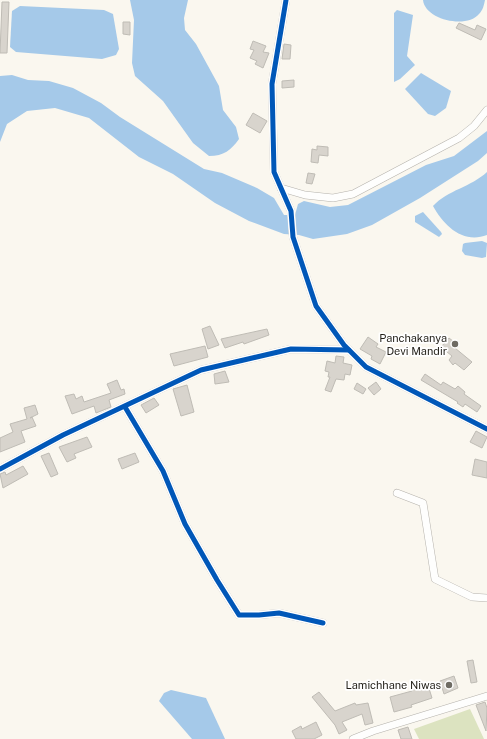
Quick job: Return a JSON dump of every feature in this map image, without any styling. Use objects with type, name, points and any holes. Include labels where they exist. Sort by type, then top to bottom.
[{"type":"street","points":[[286,0],[272,84],[274,172],[291,211],[293,237],[316,306],[348,350],[366,367],[487,429]]},
{"type":"street","points":[[281,188],[305,195],[333,198],[353,194],[459,138],[474,126],[487,110]]},
{"type":"street","points":[[0,469],[63,435],[201,370],[290,349],[348,350]]},
{"type":"street","points":[[125,407],[163,471],[186,524],[216,580],[239,615],[279,613],[323,623]]},
{"type":"street","points":[[397,493],[423,503],[435,579],[472,597],[487,598]]},
{"type":"street","points":[[353,739],[373,731],[487,696]]},
{"type":"green space","points":[[470,709],[484,739],[419,739],[414,729]]},
{"type":"water","points":[[130,0],[188,0],[184,18],[185,30],[196,44],[219,86],[223,110],[236,127],[239,139],[227,152],[209,156],[193,143],[163,101],[135,76],[132,63],[134,20]]},
{"type":"water","points":[[423,0],[485,0],[481,11],[473,19],[457,21],[447,20],[431,13],[425,7]]},
{"type":"water","points":[[20,6],[104,10],[113,14],[119,49],[116,55],[102,59],[16,52],[10,47],[12,11]]},
{"type":"water","points":[[397,10],[413,15],[407,56],[415,65],[400,79],[394,82],[394,13]]},
{"type":"water","points":[[421,73],[451,91],[446,108],[435,116],[428,114],[405,89]]},
{"type":"water","points":[[12,75],[28,80],[49,81],[73,88],[101,103],[120,117],[204,169],[222,173],[257,188],[274,198],[284,215],[295,215],[298,204],[304,201],[330,207],[348,205],[426,165],[454,156],[487,131],[487,153],[478,161],[420,198],[372,225],[347,234],[313,239],[299,235],[284,234],[249,221],[215,203],[173,174],[139,157],[89,118],[55,108],[27,111],[7,124],[0,142],[0,76]]},
{"type":"water","points":[[487,172],[487,235],[470,237],[462,235],[443,220],[433,206],[446,196],[481,177]]},
{"type":"water","points":[[423,212],[441,232],[442,234],[439,237],[415,222],[415,216]]},
{"type":"water","points":[[482,241],[487,243],[486,257],[482,258],[465,255],[462,251],[463,244],[465,243]]},
{"type":"water","points":[[171,690],[206,698],[225,739],[192,739],[159,701],[164,693]]},
{"type":"building","points":[[2,2],[9,2],[7,53],[0,53]]},
{"type":"building","points":[[123,22],[130,22],[130,35],[123,34]]},
{"type":"building","points":[[459,23],[475,30],[477,25],[486,29],[481,40],[456,28]]},
{"type":"building","points":[[253,41],[266,46],[263,52],[269,53],[263,68],[255,64],[257,61],[250,58],[254,50],[250,49]]},
{"type":"building","points":[[284,44],[291,45],[290,59],[282,59]]},
{"type":"building","points":[[294,80],[294,87],[282,88],[282,81]]},
{"type":"building","points":[[253,113],[267,121],[260,133],[246,125]]},
{"type":"building","points":[[317,146],[328,147],[328,156],[319,155],[318,163],[311,162],[312,149],[317,150]]},
{"type":"building","points":[[308,173],[315,174],[312,184],[306,183]]},
{"type":"building","points":[[210,326],[219,345],[208,349],[202,329]]},
{"type":"building","points":[[267,329],[269,335],[244,344],[243,342],[225,348],[221,339]]},
{"type":"building","points":[[368,337],[378,344],[376,347],[386,352],[380,364],[371,359],[372,356],[360,349]]},
{"type":"building","points":[[449,338],[458,345],[455,348],[472,362],[464,370],[455,363],[453,365],[449,360],[452,356],[441,347]]},
{"type":"building","points":[[205,346],[208,357],[174,366],[170,354]]},
{"type":"building","points":[[336,356],[344,357],[343,363],[352,365],[350,375],[345,374],[344,380],[336,379],[331,392],[325,390],[330,377],[328,377],[329,372],[325,371],[327,361],[335,363]]},
{"type":"building","points":[[225,371],[229,382],[215,384],[214,374]]},
{"type":"building","points":[[425,374],[441,385],[443,382],[455,389],[458,386],[465,392],[464,394],[481,406],[477,412],[465,404],[463,407],[457,403],[458,402],[421,380]]},
{"type":"building","points":[[117,380],[121,390],[124,389],[125,394],[109,400],[111,407],[96,413],[94,406],[72,414],[65,396],[74,394],[76,399],[82,396],[84,402],[111,393],[107,384]]},
{"type":"building","points":[[376,382],[381,389],[374,395],[368,388]]},
{"type":"building","points":[[357,383],[366,389],[363,394],[354,389]]},
{"type":"building","points":[[187,385],[194,412],[181,416],[173,389]]},
{"type":"building","points":[[154,398],[159,405],[146,413],[141,405]]},
{"type":"building","points":[[35,405],[38,414],[32,417],[36,426],[21,431],[25,442],[0,452],[0,438],[13,432],[10,424],[27,419],[24,408]]},
{"type":"building","points":[[476,431],[487,437],[482,448],[470,442]]},
{"type":"building","points":[[87,437],[92,447],[74,454],[76,458],[67,462],[59,447]]},
{"type":"building","points":[[49,453],[58,474],[51,477],[41,456]]},
{"type":"building","points":[[135,453],[139,462],[122,469],[118,459]]},
{"type":"building","points":[[475,459],[487,462],[487,478],[472,475]]},
{"type":"building","points":[[23,466],[28,474],[3,488],[0,474],[5,472],[6,475]]},
{"type":"building","points":[[473,660],[477,682],[471,683],[467,661]]},
{"type":"building","name":"Lamichhane Niwas","points":[[454,676],[458,688],[444,694],[440,681]]},
{"type":"building","points":[[427,682],[432,698],[411,705],[412,707],[394,712],[390,697],[412,691],[411,687]]},
{"type":"building","points":[[319,692],[335,711],[355,703],[356,705],[368,703],[373,723],[365,725],[362,714],[342,722],[347,730],[339,734],[335,725],[312,697]]},
{"type":"building","points":[[485,702],[487,708],[486,731],[476,705]]},
{"type":"building","points":[[316,722],[322,735],[314,739],[296,739],[292,731],[301,726],[302,729]]},
{"type":"building","points":[[408,727],[412,739],[401,739],[398,730]]},
{"type":"cycle path","points":[[286,0],[272,84],[274,172],[291,211],[293,237],[316,306],[344,345],[366,367],[487,429]]},
{"type":"cycle path","points":[[0,469],[63,435],[201,370],[291,349],[349,350]]},
{"type":"cycle path","points":[[125,407],[163,471],[185,524],[239,615],[279,613],[323,623]]},
{"type":"place","name":"Panchakanya Devi Mandir","points":[[455,344]]},
{"type":"place","name":"Lamichhane Niwas","points":[[449,685]]}]
